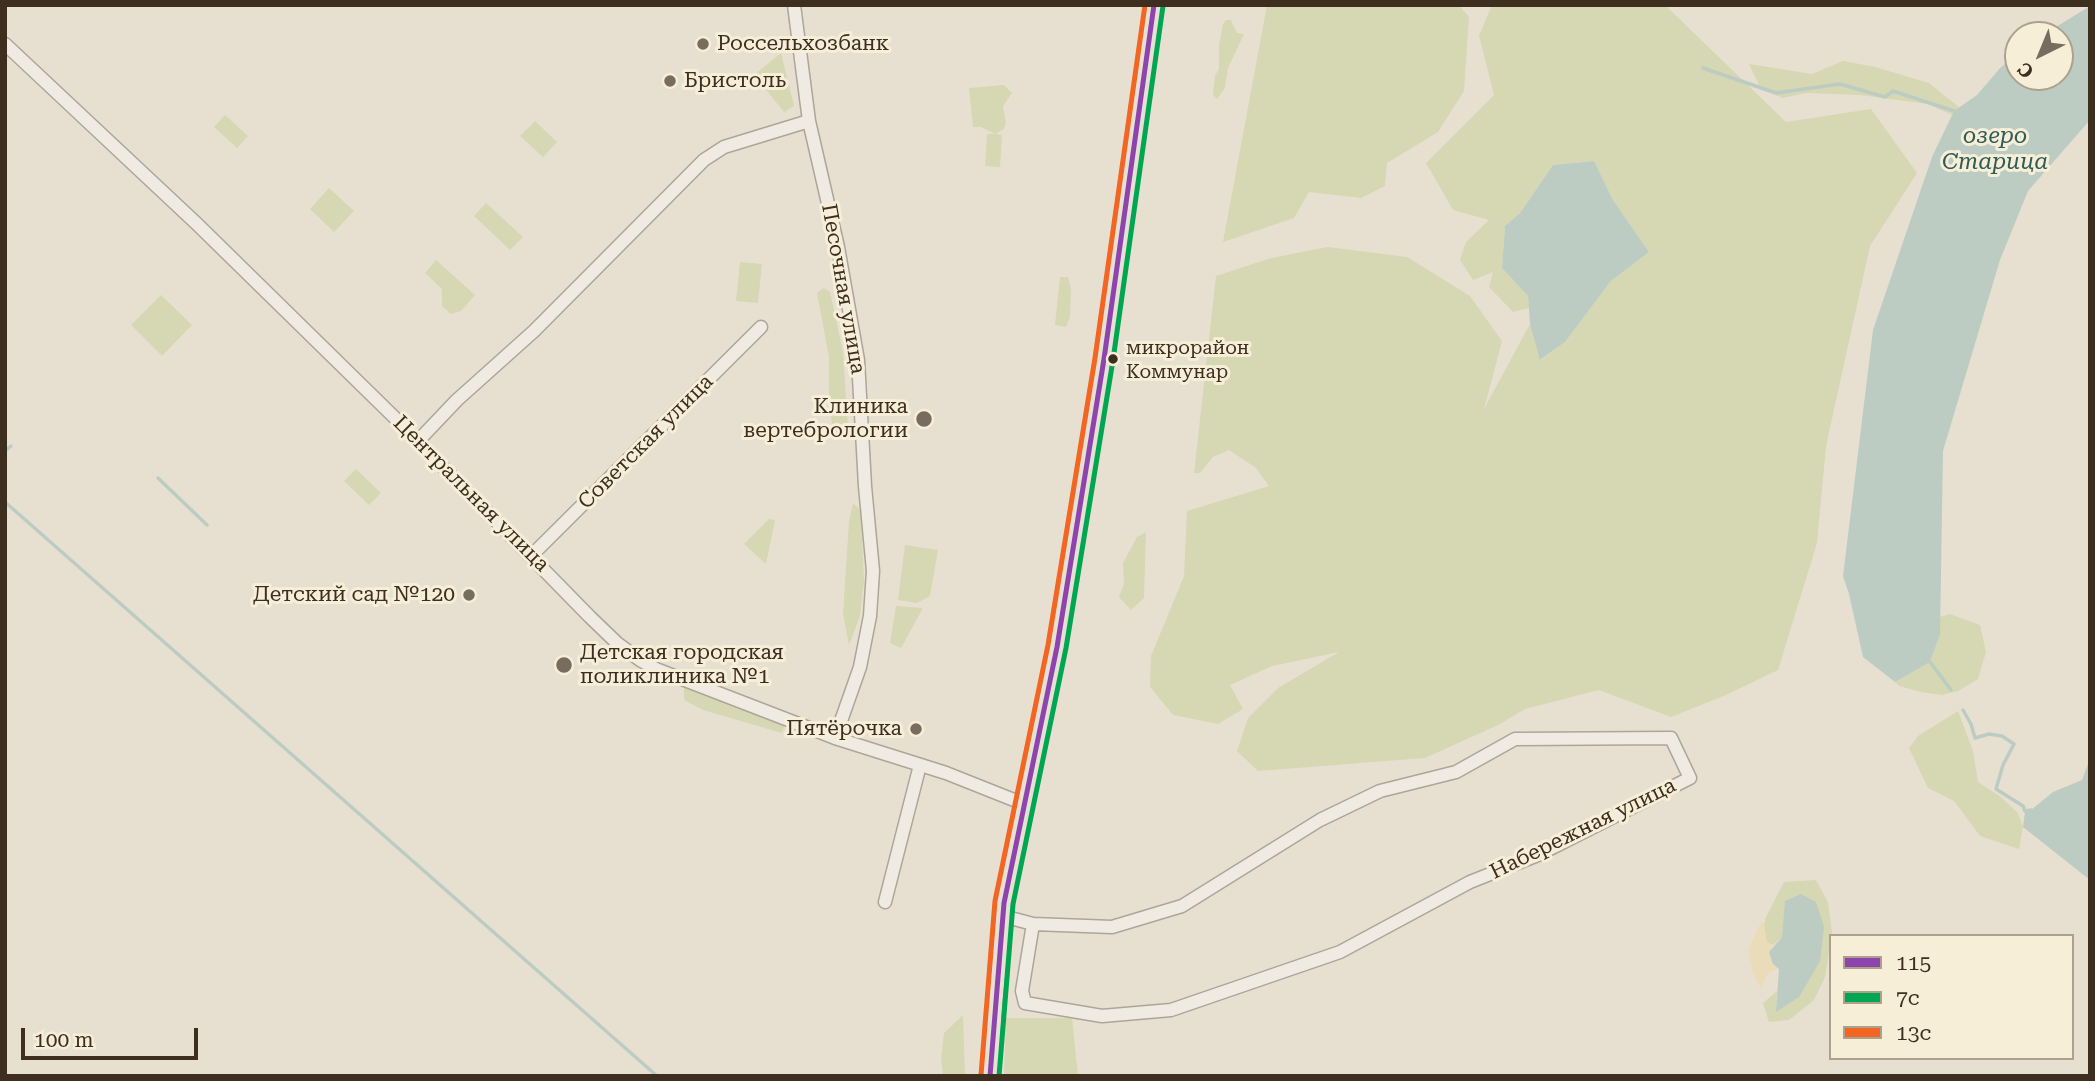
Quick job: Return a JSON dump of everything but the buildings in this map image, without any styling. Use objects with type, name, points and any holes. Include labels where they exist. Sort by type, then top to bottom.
[{"type":"main road","points":[[990,1076],[1003,916],[1057,647],[1104,359],[1154,5]]},
{"type":"street","name":"Песочная улица","points":[[794,5],[809,121],[838,247],[858,360],[873,571],[870,616],[860,667],[835,737]]},
{"type":"street","name":"Центральная улица","points":[[5,44],[197,224],[418,441],[608,634],[640,660],[835,737],[1024,804]]},
{"type":"street","points":[[418,441],[457,400],[534,331],[704,160],[724,148],[809,121]]},
{"type":"street","name":"Советская улица","points":[[531,556],[761,327]]},
{"type":"street","name":"Набережная улица","points":[[1003,916],[1033,924],[1112,927],[1182,906],[1320,820],[1380,791],[1456,772],[1515,740],[1671,738],[1690,778],[1538,855],[1470,883],[1340,952],[1171,1010],[1102,1016],[1025,1003],[1022,991],[1033,924]]},
{"type":"street","points":[[885,902],[920,765]]},
{"type":"green space","points":[[1267,5],[1459,5],[1469,17],[1464,91],[1438,132],[1387,163],[1385,186],[1361,198],[1309,192],[1294,218],[1223,242]]},
{"type":"green space","points":[[1490,5],[1665,5],[1786,122],[1871,109],[1917,173],[1870,246],[1826,446],[1817,543],[1778,670],[1726,695],[1671,717],[1599,690],[1525,709],[1498,725],[1425,758],[1258,771],[1237,751],[1248,718],[1278,688],[1339,652],[1272,666],[1230,685],[1243,709],[1218,724],[1173,715],[1150,687],[1151,656],[1184,576],[1187,511],[1269,486],[1256,468],[1229,450],[1213,457],[1200,473],[1194,473],[1216,276],[1271,258],[1328,247],[1407,257],[1470,296],[1502,341],[1484,409],[1530,324],[1541,360],[1565,342],[1611,281],[1649,252],[1613,200],[1594,161],[1553,165],[1520,213],[1505,226],[1502,268],[1528,296],[1529,308],[1513,312],[1489,287],[1493,272],[1473,280],[1460,260],[1466,242],[1489,220],[1453,210],[1426,163],[1494,95],[1479,36]]},
{"type":"green space","points":[[1226,20],[1231,20],[1237,33],[1244,34],[1228,68],[1225,88],[1217,99],[1213,95],[1215,75],[1219,70],[1219,45]]},
{"type":"green space","points":[[781,53],[794,106],[784,112],[754,75]]},
{"type":"green space","points":[[1843,61],[1875,67],[1929,83],[1959,107],[1952,115],[1928,104],[1860,95],[1807,93],[1782,98],[1760,87],[1749,64],[1812,74]]},
{"type":"green space","points":[[1004,85],[1012,93],[1003,106],[1006,123],[1004,129],[995,134],[981,127],[973,127],[969,88]]},
{"type":"green space","points":[[225,115],[248,136],[237,148],[214,127]]},
{"type":"green space","points":[[535,121],[557,142],[543,157],[520,136]]},
{"type":"green space","points":[[987,134],[1002,135],[1000,167],[985,166]]},
{"type":"green space","points":[[329,188],[354,211],[334,232],[310,209]]},
{"type":"green space","points":[[486,203],[523,237],[510,250],[474,216]]},
{"type":"green space","points":[[436,260],[475,295],[461,311],[451,314],[442,306],[442,289],[425,273]]},
{"type":"green space","points":[[740,262],[762,264],[758,303],[736,301]]},
{"type":"green space","points":[[1060,277],[1068,277],[1071,289],[1070,317],[1066,327],[1055,325]]},
{"type":"green space","points":[[824,288],[830,292],[843,352],[848,429],[840,437],[833,431],[829,403],[829,357],[817,293]]},
{"type":"green space","points":[[161,295],[192,325],[162,356],[131,325]]},
{"type":"green space","points":[[356,469],[381,493],[369,505],[344,481]]},
{"type":"green space","points":[[853,503],[861,511],[864,581],[860,616],[849,645],[843,614],[849,521]]},
{"type":"green space","points":[[769,519],[775,520],[766,564],[744,544]]},
{"type":"green space","points":[[1146,532],[1144,598],[1131,610],[1119,597],[1124,584],[1123,563],[1137,537]]},
{"type":"green space","points":[[905,545],[938,550],[930,596],[917,603],[898,600]]},
{"type":"green space","points":[[896,606],[923,608],[901,648],[890,643]]},
{"type":"green space","points":[[1950,614],[1980,625],[1986,652],[1978,679],[1958,691],[1942,695],[1899,686],[1895,682],[1930,662],[1940,635],[1940,617]]},
{"type":"green space","points":[[684,684],[785,725],[782,733],[703,710],[684,700]]},
{"type":"green space","points":[[1958,711],[1973,751],[1978,782],[2001,797],[2018,813],[2023,827],[2019,849],[1980,836],[1954,801],[1928,788],[1909,748],[1918,736]]},
{"type":"green space","points":[[1816,880],[1828,902],[1832,933],[1829,934],[1825,977],[1814,1000],[1789,1020],[1769,1022],[1763,1003],[1777,991],[1776,1012],[1785,901],[1782,937],[1773,945],[1766,942],[1764,924],[1784,882]]},
{"type":"green space","points":[[963,1015],[965,1076],[943,1076],[941,1059],[944,1033]]},
{"type":"green space","points":[[1006,1018],[1072,1018],[1078,1076],[1004,1076]]},
{"type":"sand","points":[[1761,922],[1764,924],[1767,942],[1773,945],[1769,952],[1779,968],[1768,973],[1761,989],[1753,973],[1748,950]]},
{"type":"water","name":"озеро Старица","points":[[2090,6],[2090,120],[2028,191],[2000,260],[1943,451],[1940,635],[1930,662],[1895,682],[1863,657],[1843,576],[1873,330],[1932,157],[1954,111],[1977,95],[2004,65],[2004,91],[2074,91],[2074,21],[2066,21]]},
{"type":"water","points":[[1594,161],[1613,200],[1649,252],[1611,281],[1565,342],[1540,360],[1530,324],[1528,296],[1502,268],[1505,226],[1520,213],[1553,165]]},
{"type":"water","points":[[2089,761],[2090,880],[2023,827],[2025,811],[2031,810],[2053,792],[2082,780]]},
{"type":"water","points":[[1801,894],[1816,902],[1824,927],[1820,961],[1799,997],[1776,1012],[1779,969],[1773,964],[1769,952],[1782,937],[1785,901]]},
{"type":"waterway","points":[[1703,68],[1776,93],[1840,84],[1885,97],[1893,91],[1954,111]]},
{"type":"waterway","points":[[5,451],[11,446]]},
{"type":"waterway","points":[[158,478],[207,525]]},
{"type":"waterway","points":[[5,502],[657,1076]]},
{"type":"waterway","points":[[1930,662],[1951,690]]},
{"type":"waterway","points":[[1963,710],[1975,738],[1989,734],[2002,736],[2014,744],[2003,765],[1996,789],[2023,806],[2025,811],[2031,810]]},
{"type":"transit line","name":"13с","points":[[981,1075],[995,901],[1048,645],[1095,358],[1145,5]]},
{"type":"transit line","name":"115","points":[[990,1076],[1004,903],[1057,647],[1104,359],[1154,5]]},
{"type":"transit line","name":"7с","points":[[999,1076],[1013,904],[1066,648],[1113,360],[1163,6]]},
{"type":"place","name":"Россельхозбанк","points":[[703,44]]},
{"type":"place","name":"Бристоль","points":[[670,81]]},
{"type":"place","name":"микрорайон Коммунар","points":[[1113,359]]},
{"type":"place","name":"Клиника вертебрологии","points":[[924,419]]},
{"type":"place","name":"Детский сад №120","points":[[469,595]]},
{"type":"place","name":"Детская городская поликлиника №1","points":[[564,665]]},
{"type":"place","name":"Пятёрочка","points":[[916,729]]}]
